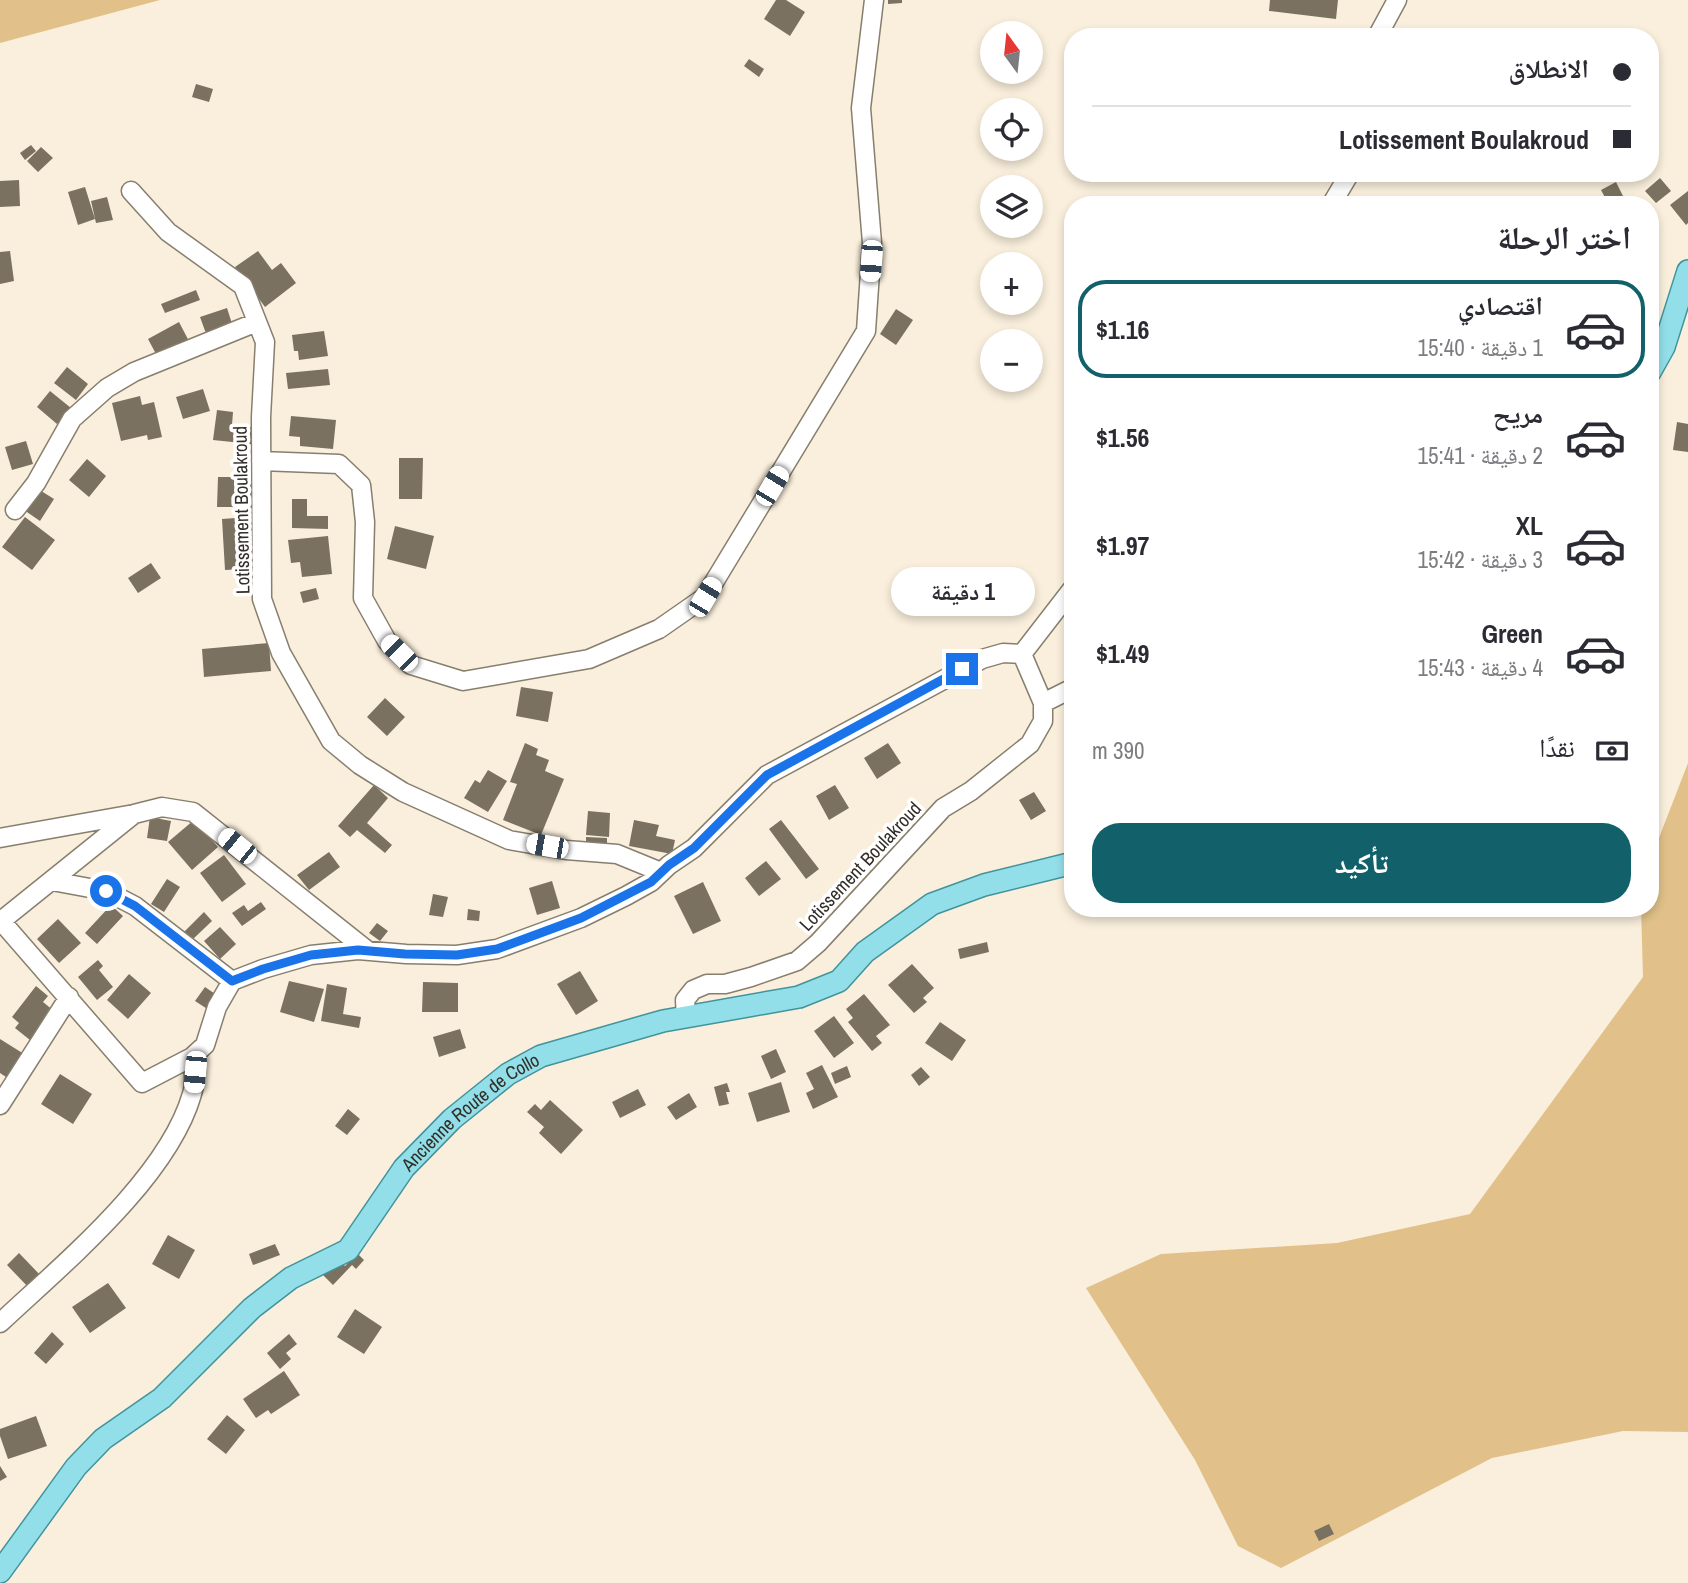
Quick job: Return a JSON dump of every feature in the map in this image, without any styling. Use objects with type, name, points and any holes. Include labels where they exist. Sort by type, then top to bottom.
[{"type":"main road","points":[[1659,356],[1688,271]]},
{"type":"main road","name":"Ancienne Route de Collo","points":[[0,1572],[76,1467],[103,1439],[162,1398],[262,1301],[291,1278],[348,1250],[404,1168],[452,1119],[508,1074],[541,1056],[663,1021],[799,997],[839,981],[865,953],[932,904],[984,886],[1064,865]]},
{"type":"street","points":[[261,461],[339,464],[361,485],[365,522],[363,598],[387,641],[411,665],[463,681],[589,659],[659,629],[705,597],[866,331],[872,243],[860,107],[874,0]]},
{"type":"street","points":[[1382,28],[1397,0]]},
{"type":"street","name":"Lotissement Boulakroud","points":[[131,191],[168,232],[243,286],[265,342],[261,461],[262,599],[281,653],[331,741],[360,765],[403,792],[509,840],[566,850],[617,854],[661,872]]},
{"type":"street","points":[[15,510],[36,483],[72,419],[107,388],[134,372],[257,323]]},
{"type":"street","points":[[1022,654],[1064,600]]},
{"type":"street","points":[[134,814],[2,921],[142,1083],[192,1057],[205,1045],[217,1007],[232,981],[311,955],[368,951],[457,955],[497,949],[581,918],[651,882],[694,848],[767,775],[982,659],[1003,653],[1022,654]]},
{"type":"street","points":[[1022,654],[1043,703],[1064,692]]},
{"type":"street","name":"Lotissement Boulakroud","points":[[686,1017],[685,1000],[693,990],[706,984],[725,984],[751,977],[797,961],[818,943],[943,808],[971,792],[1030,744],[1043,721],[1043,703]]},
{"type":"street","points":[[0,838],[162,807],[194,812],[368,951]]},
{"type":"street","points":[[52,881],[106,891],[135,906],[232,981]]},
{"type":"street","points":[[0,1105],[69,997]]},
{"type":"street","points":[[0,1323],[114,1214],[158,1162],[180,1123],[193,1092],[195,1072],[192,1057]]},
{"type":"shaded area","points":[[0,0],[160,0],[0,43]]},
{"type":"shaded area","points":[[1688,763],[1688,1432],[1623,1431],[1492,1458],[1281,1568],[1238,1546],[1195,1460],[1086,1288],[1161,1254],[1337,1243],[1470,1214],[1643,977],[1641,917],[1659,917],[1659,838]]},
{"type":"building","points":[[776,0],[786,0],[805,12],[790,36],[764,19]]},
{"type":"building","points":[[888,0],[902,0],[902,3],[888,4]]},
{"type":"building","points":[[1270,0],[1338,0],[1336,19],[1269,11]]},
{"type":"building","points":[[749,59],[764,69],[759,77],[744,66]]},
{"type":"building","points":[[196,84],[213,89],[209,102],[192,97]]},
{"type":"building","points":[[31,145],[36,151],[25,160],[20,153]]},
{"type":"building","points":[[41,147],[53,158],[38,172],[27,161]]},
{"type":"building","points":[[1659,179],[1671,191],[1659,201],[1659,196],[1650,196],[1645,191],[1659,182]]},
{"type":"building","points":[[19,180],[20,206],[0,207],[0,181]]},
{"type":"building","points":[[1616,182],[1623,196],[1604,196],[1601,190]]},
{"type":"building","points":[[85,187],[95,219],[78,225],[68,192]]},
{"type":"building","points":[[1688,191],[1688,223],[1686,225],[1670,205]]},
{"type":"building","points":[[107,197],[113,220],[96,223],[91,201]]},
{"type":"building","points":[[10,251],[14,281],[0,284],[0,252]]},
{"type":"building","points":[[258,251],[272,270],[281,263],[296,283],[265,307],[235,267]]},
{"type":"building","points":[[196,290],[200,300],[165,313],[161,304]]},
{"type":"building","points":[[227,308],[234,330],[208,339],[200,317]]},
{"type":"building","points":[[896,309],[913,320],[896,345],[880,334]]},
{"type":"building","points":[[179,322],[191,345],[163,367],[148,339]]},
{"type":"building","points":[[324,331],[328,356],[299,360],[298,351],[294,351],[292,335]]},
{"type":"building","points":[[67,367],[88,384],[76,400],[54,383]]},
{"type":"building","points":[[328,369],[330,385],[288,389],[286,373]]},
{"type":"building","points":[[203,389],[210,411],[183,419],[176,397]]},
{"type":"building","points":[[50,391],[71,408],[57,424],[37,407]]},
{"type":"building","points":[[140,396],[142,405],[154,402],[162,437],[148,440],[147,435],[121,441],[112,403]]},
{"type":"building","points":[[217,410],[233,412],[232,425],[264,428],[262,445],[213,440]]},
{"type":"building","points":[[291,416],[336,420],[333,449],[300,446],[300,437],[289,436]]},
{"type":"building","points":[[1677,422],[1688,424],[1688,452],[1673,450]]},
{"type":"building","points":[[26,441],[33,464],[12,470],[5,447]]},
{"type":"building","points":[[399,458],[423,458],[422,499],[399,499]]},
{"type":"building","points":[[87,459],[106,476],[89,497],[69,480]]},
{"type":"building","points":[[218,477],[242,477],[241,507],[217,507]]},
{"type":"building","points":[[260,479],[264,509],[249,511],[245,481]]},
{"type":"building","points":[[38,489],[54,499],[40,521],[24,510]]},
{"type":"building","points":[[292,499],[307,499],[307,516],[328,516],[328,529],[292,528]]},
{"type":"building","points":[[261,516],[264,568],[225,570],[222,519]]},
{"type":"building","points":[[25,517],[55,540],[32,570],[2,547]]},
{"type":"building","points":[[395,526],[434,536],[426,569],[387,559]]},
{"type":"building","points":[[328,536],[332,574],[302,577],[300,562],[291,563],[288,540]]},
{"type":"building","points":[[151,563],[161,578],[138,593],[128,578]]},
{"type":"building","points":[[316,588],[319,599],[303,603],[300,592]]},
{"type":"building","points":[[269,643],[271,671],[204,677],[202,649]]},
{"type":"building","points":[[521,687],[553,692],[548,722],[516,716]]},
{"type":"building","points":[[385,698],[405,717],[387,736],[367,717]]},
{"type":"building","points":[[525,743],[538,749],[536,755],[549,760],[545,771],[564,779],[541,835],[503,820],[517,784],[510,782]]},
{"type":"building","points":[[888,743],[901,763],[877,779],[864,758]]},
{"type":"building","points":[[488,770],[507,781],[488,812],[464,798],[475,780],[480,783]]},
{"type":"building","points":[[374,785],[388,798],[367,823],[392,845],[385,853],[357,830],[350,837],[338,826]]},
{"type":"building","points":[[835,785],[849,808],[829,820],[816,796]]},
{"type":"building","points":[[1034,792],[1046,811],[1031,820],[1019,800]]},
{"type":"building","points":[[588,811],[610,813],[609,837],[586,835]]},
{"type":"building","points":[[150,817],[171,821],[167,841],[147,838]]},
{"type":"building","points":[[194,820],[218,847],[192,870],[168,842]]},
{"type":"building","points":[[634,820],[659,825],[656,836],[675,840],[672,854],[629,846]]},
{"type":"building","points":[[781,820],[819,869],[806,879],[769,829]]},
{"type":"building","points":[[586,837],[607,838],[607,848],[586,846]]},
{"type":"building","points":[[329,852],[340,867],[309,890],[297,875]]},
{"type":"building","points":[[224,855],[246,884],[222,902],[200,873]]},
{"type":"building","points":[[766,861],[781,879],[759,896],[745,878]]},
{"type":"building","points":[[167,879],[180,887],[164,912],[151,904]]},
{"type":"building","points":[[552,881],[560,908],[537,915],[529,888]]},
{"type":"building","points":[[703,882],[721,921],[693,934],[674,896]]},
{"type":"building","points":[[433,894],[448,897],[443,917],[429,915]]},
{"type":"building","points":[[261,902],[266,909],[242,926],[232,913],[244,905],[248,911]]},
{"type":"building","points":[[111,905],[123,916],[97,944],[85,933]]},
{"type":"building","points":[[468,909],[480,911],[479,921],[467,920]]},
{"type":"building","points":[[204,912],[212,921],[192,940],[184,932]]},
{"type":"building","points":[[58,919],[81,943],[59,963],[37,939]]},
{"type":"building","points":[[377,923],[388,931],[380,941],[369,933]]},
{"type":"building","points":[[220,927],[236,944],[220,959],[204,941]]},
{"type":"building","points":[[987,942],[989,952],[960,959],[958,949]]},
{"type":"building","points":[[98,960],[103,966],[99,970],[113,987],[97,1000],[78,977]]},
{"type":"building","points":[[912,964],[934,988],[923,998],[927,1002],[914,1013],[888,985]]},
{"type":"building","points":[[580,971],[598,1001],[576,1015],[557,984]]},
{"type":"building","points":[[129,974],[151,993],[128,1019],[107,1000]]},
{"type":"building","points":[[289,981],[324,989],[314,1022],[280,1012]]},
{"type":"building","points":[[423,982],[458,983],[458,1012],[422,1012]]},
{"type":"building","points":[[327,984],[347,988],[343,1014],[361,1017],[359,1028],[321,1021]]},
{"type":"building","points":[[36,986],[48,996],[43,1002],[54,1011],[30,1040],[15,1028],[19,1023],[12,1017]]},
{"type":"building","points":[[205,987],[221,998],[212,1012],[195,1001]]},
{"type":"building","points":[[864,994],[890,1025],[876,1036],[882,1043],[872,1051],[848,1022],[853,1018],[846,1009]]},
{"type":"building","points":[[834,1016],[854,1043],[834,1058],[814,1031]]},
{"type":"building","points":[[940,1022],[966,1040],[952,1061],[925,1043]]},
{"type":"building","points":[[460,1029],[466,1048],[439,1057],[433,1037]]},
{"type":"building","points":[[0,1039],[24,1054],[9,1079],[0,1073]]},
{"type":"building","points":[[776,1049],[786,1072],[771,1079],[761,1056]]},
{"type":"building","points":[[822,1065],[838,1097],[813,1109],[806,1093],[814,1089],[806,1073]]},
{"type":"building","points":[[847,1066],[851,1077],[835,1084],[831,1073]]},
{"type":"building","points":[[921,1067],[930,1077],[919,1086],[911,1075]]},
{"type":"building","points":[[60,1074],[92,1094],[73,1124],[41,1104]]},
{"type":"building","points":[[781,1082],[790,1112],[757,1122],[748,1093]]},
{"type":"building","points":[[727,1083],[730,1092],[726,1092],[729,1104],[719,1106],[714,1087]]},
{"type":"building","points":[[638,1089],[646,1105],[620,1118],[612,1102]]},
{"type":"building","points":[[689,1093],[697,1107],[676,1120],[667,1107]]},
{"type":"building","points":[[550,1100],[583,1130],[561,1154],[539,1133],[544,1127],[527,1112],[535,1104],[541,1110]]},
{"type":"building","points":[[348,1109],[360,1119],[347,1135],[335,1126]]},
{"type":"building","points":[[168,1235],[195,1250],[179,1279],[152,1264]]},
{"type":"building","points":[[275,1244],[280,1255],[253,1265],[249,1254]]},
{"type":"building","points":[[19,1253],[42,1277],[30,1289],[7,1265]]},
{"type":"building","points":[[357,1253],[364,1260],[356,1269],[352,1265],[333,1285],[320,1272],[336,1256],[345,1266]]},
{"type":"building","points":[[108,1283],[126,1308],[90,1333],[72,1307]]},
{"type":"building","points":[[355,1309],[382,1327],[364,1354],[337,1337]]},
{"type":"building","points":[[52,1332],[64,1344],[46,1364],[34,1353]]},
{"type":"building","points":[[289,1334],[297,1344],[286,1353],[291,1359],[280,1369],[267,1353]]},
{"type":"building","points":[[284,1371],[300,1395],[271,1414],[268,1410],[256,1418],[243,1399]]},
{"type":"building","points":[[227,1415],[245,1430],[226,1454],[207,1439]]},
{"type":"building","points":[[36,1416],[47,1446],[8,1459],[0,1429]]},
{"type":"building","points":[[0,1466],[7,1477],[0,1481]]},
{"type":"building","points":[[1329,1524],[1334,1534],[1319,1541],[1314,1531]]},
{"type":"route","points":[[106,891],[135,906],[232,981],[311,955],[358,950],[457,955],[497,949],[581,918],[651,882],[669,865],[694,848],[767,775],[962,669]]}]
